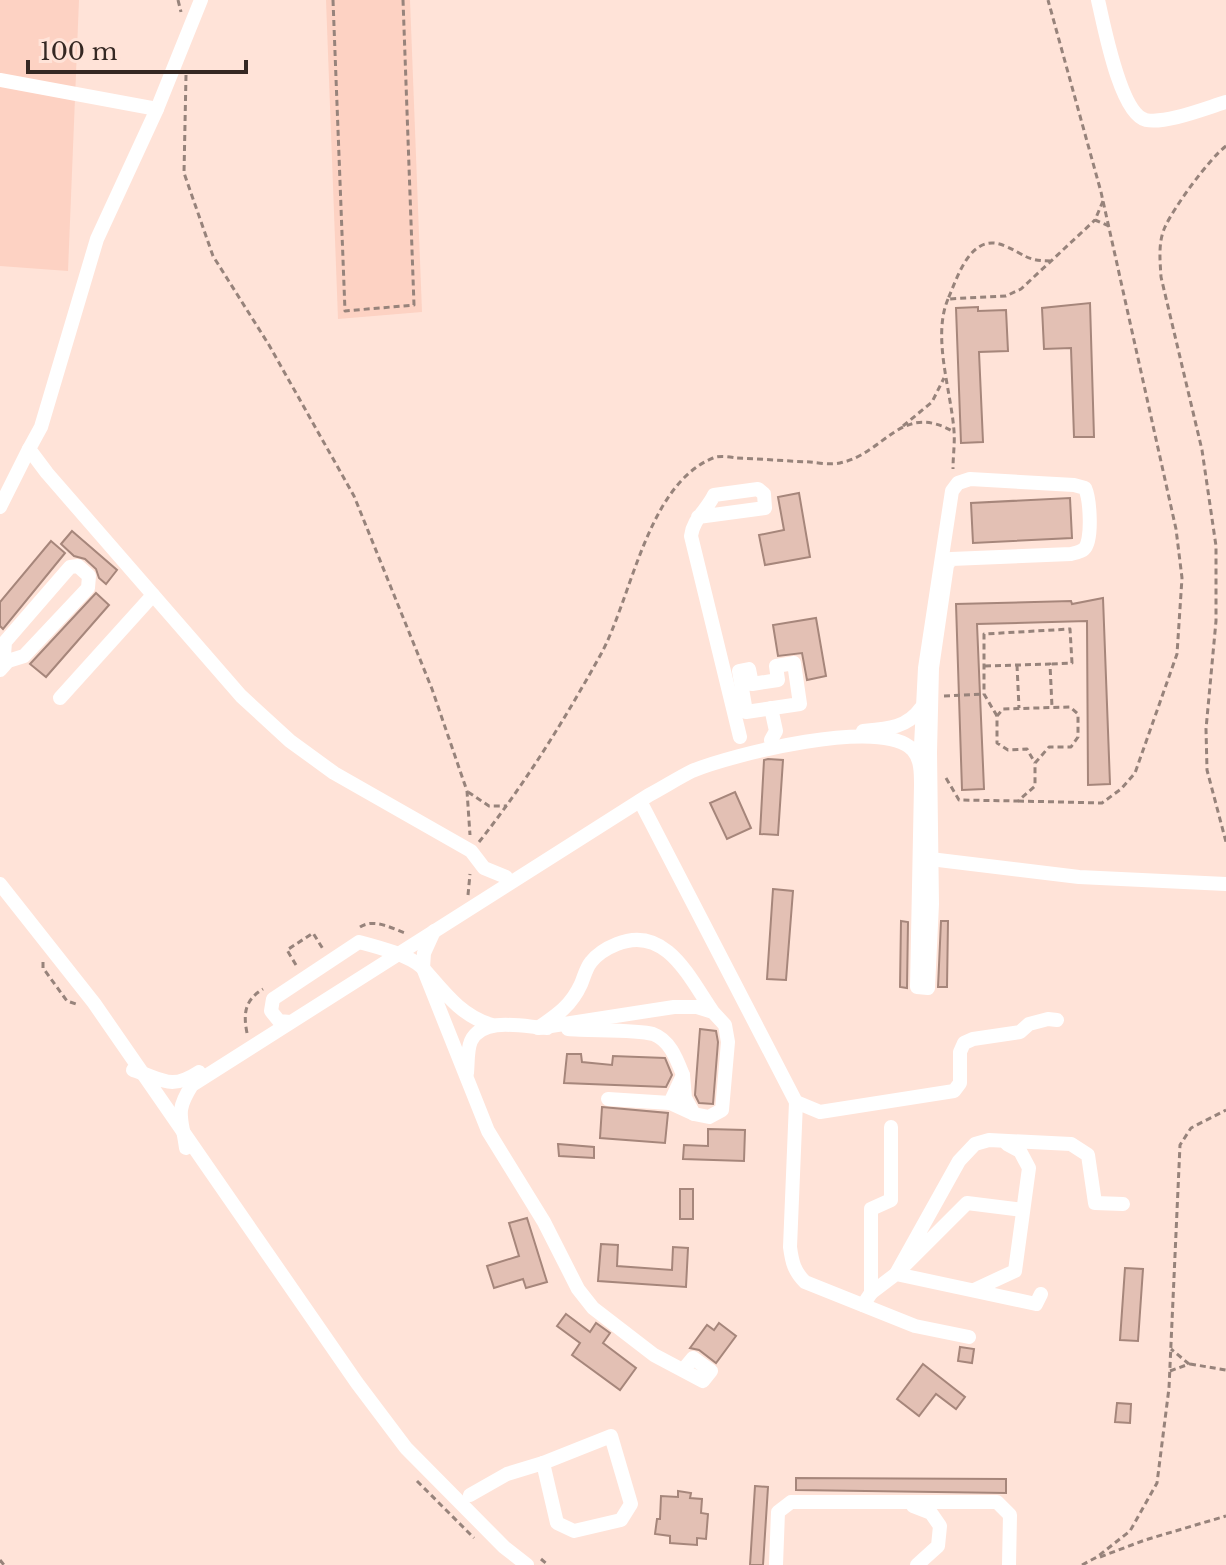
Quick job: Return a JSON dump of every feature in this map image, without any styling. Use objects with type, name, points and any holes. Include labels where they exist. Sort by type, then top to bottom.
[{"type":"street","points":[[0,507],[41,427],[97,239],[157,109],[201,0]]},
{"type":"street","points":[[1098,0],[1122,90],[1131,110],[1141,119],[1165,119],[1226,102]]},
{"type":"street","points":[[0,80],[157,109]]},
{"type":"street","points":[[29,449],[241,696],[315,761],[471,851],[484,868],[506,877]]},
{"type":"street","points":[[926,702],[925,859],[917,987],[928,988],[932,904],[925,859],[920,765],[926,702],[952,491],[958,483],[970,479],[1085,488],[1089,497],[1089,540],[1084,549],[1071,554],[951,559],[947,565],[926,702]]},
{"type":"street","points":[[698,517],[691,536],[741,744]]},
{"type":"street","points":[[0,659],[4,655],[5,642],[70,567],[78,566],[89,576],[88,588],[24,656],[8,661],[0,670]]},
{"type":"street","points":[[60,698],[153,595]]},
{"type":"street","points":[[794,663],[800,704],[771,708],[746,712],[739,671],[749,669],[752,684],[778,680],[776,666],[794,663]]},
{"type":"street","points":[[0,894],[138,1072],[174,1084],[186,1080],[284,1022],[468,901],[689,765],[741,744],[777,736],[903,726],[914,719],[926,702]]},
{"type":"street","points":[[771,708],[777,736]]},
{"type":"street","points":[[393,953],[434,931],[692,771],[772,746],[869,737],[900,740],[914,750],[920,765]]},
{"type":"street","points":[[640,801],[796,1102],[792,1264],[805,1282],[867,1299],[915,1326],[969,1337]]},
{"type":"street","points":[[925,859],[1079,877],[1226,884]]},
{"type":"street","points":[[0,884],[94,1003],[352,1387],[401,1452],[500,1552],[517,1565]]},
{"type":"street","points":[[434,931],[424,953],[423,968],[488,1131],[544,1222],[578,1289],[593,1308],[654,1355],[683,1370]]},
{"type":"street","points":[[538,1028],[566,1010],[579,989],[589,963],[605,949],[638,938],[656,943],[674,956],[725,1025],[728,1042],[722,1110],[709,1117],[670,1103],[608,1099]]},
{"type":"street","points":[[284,1022],[271,1011],[273,999],[359,942],[415,961],[456,1006],[478,1021],[492,1025],[654,1034],[676,1055],[683,1075],[685,1098],[694,1114]]},
{"type":"street","points":[[538,1028],[674,1007],[697,1007],[713,1012]]},
{"type":"street","points":[[796,1102],[820,1112],[954,1091],[960,1083],[960,1052],[964,1043],[1020,1032],[1038,1021],[1057,1020]]},
{"type":"street","points":[[284,1022],[192,1085],[181,1102],[180,1116],[185,1141],[406,1448],[452,1494],[469,1502],[504,1547],[527,1565]]},
{"type":"street","points":[[467,1077],[469,1044],[477,1032],[492,1025]]},
{"type":"street","points":[[670,1103],[683,1075]]},
{"type":"street","points":[[867,1299],[871,1209],[891,1200],[891,1127]]},
{"type":"street","points":[[896,1274],[959,1161],[975,1144],[989,1140],[1071,1144],[1088,1155],[1095,1203],[1123,1204]]},
{"type":"street","points":[[974,1290],[1015,1271],[1029,1168],[1020,1151],[1005,1142]]},
{"type":"street","points":[[867,1299],[967,1203],[1023,1210]]},
{"type":"street","points":[[896,1274],[1036,1304],[1041,1294]]},
{"type":"street","points":[[469,1502],[507,1474],[611,1436],[631,1504],[621,1520],[574,1531],[557,1523],[543,1463]]},
{"type":"street","points":[[776,1565],[778,1512],[791,1502],[997,1502],[1010,1515],[1009,1565]]},
{"type":"street","points":[[906,1502],[931,1513],[940,1526],[938,1546],[917,1565]]},
{"type":"path","points":[[178,0],[181,14]]},
{"type":"path","points":[[333,0],[345,311],[414,305],[403,0]]},
{"type":"path","points":[[959,800],[1102,803],[1121,789],[1135,773],[1177,654],[1182,578],[1176,529],[1103,201],[1048,0]]},
{"type":"path","points":[[186,70],[184,173],[213,256],[269,345],[354,496],[432,689],[467,791],[471,851],[468,901]]},
{"type":"path","points":[[1226,146],[1212,157],[1164,227],[1159,253],[1161,277],[1202,450],[1216,546],[1216,621],[1206,743],[1207,770],[1226,842]]},
{"type":"path","points":[[948,299],[1006,296],[1021,289],[1095,220],[1103,201]]},
{"type":"path","points":[[1095,220],[1109,226]]},
{"type":"path","points":[[952,491],[954,432],[945,376],[942,314],[966,257],[981,246],[1000,243],[1031,261],[1051,261]]},
{"type":"path","points":[[471,851],[507,806],[603,650],[636,561],[666,499],[686,476],[715,457],[839,464],[869,451],[932,402],[945,376]]},
{"type":"path","points":[[900,428],[919,422],[936,422],[954,432]]},
{"type":"path","points":[[984,666],[1072,663],[1070,629],[984,634],[984,666],[984,694],[997,716],[997,743],[1008,750],[1027,749],[1035,763],[1035,786],[1018,801]]},
{"type":"path","points":[[1050,664],[1052,707]]},
{"type":"path","points":[[1017,665],[1019,708]]},
{"type":"path","points":[[926,702],[984,694]]},
{"type":"path","points":[[997,716],[1003,709],[1052,707],[1070,707],[1078,714],[1078,737],[1071,747],[1049,747],[1035,763]]},
{"type":"path","points":[[467,791],[489,806],[507,806]]},
{"type":"path","points":[[355,930],[365,923],[381,924],[407,934]]},
{"type":"path","points":[[298,968],[287,950],[313,933],[324,950],[334,943]]},
{"type":"path","points":[[247,1033],[244,1016],[247,1003],[267,987]]},
{"type":"path","points":[[1094,1559],[1130,1531],[1157,1483],[1170,1371],[1180,1145],[1191,1128],[1226,1110]]},
{"type":"path","points":[[1171,1349],[1189,1364]]},
{"type":"path","points":[[1170,1371],[1189,1364],[1226,1370]]},
{"type":"path","points":[[1082,1565],[1145,1540],[1226,1516]]},
{"type":"path","points":[[0,1560],[4,1565]]},
{"type":"shaded area","points":[[0,0],[79,0],[68,271],[0,266]]},
{"type":"shaded area","points":[[326,0],[410,0],[422,312],[338,319]]},
{"type":"building","points":[[1090,303],[1094,437],[1074,437],[1071,348],[1044,349],[1042,308]]},
{"type":"building","points":[[978,307],[978,311],[1006,310],[1008,351],[979,352],[983,442],[961,443],[956,308]]},
{"type":"building","points":[[799,493],[810,557],[765,565],[759,535],[784,530],[778,497]]},
{"type":"building","points":[[1070,498],[1072,538],[973,543],[971,503]]},
{"type":"building","points":[[72,531],[117,570],[106,584],[85,559],[74,556],[61,544]]},
{"type":"building","points":[[51,541],[65,553],[3,629],[0,626],[0,602]]},
{"type":"building","points":[[96,593],[109,605],[46,677],[30,664]]},
{"type":"building","points":[[1103,598],[1110,784],[1088,785],[1087,621],[977,624],[984,789],[962,790],[956,604],[1071,601],[1072,604]]},
{"type":"building","points":[[816,618],[826,676],[807,680],[802,653],[778,656],[773,625]]},
{"type":"building","points":[[764,760],[783,760],[778,835],[760,834]]},
{"type":"building","points":[[735,792],[751,828],[727,839],[710,803]]},
{"type":"building","points":[[773,889],[793,891],[786,980],[767,979]]},
{"type":"building","points":[[901,921],[908,922],[907,988],[900,987]]},
{"type":"building","points":[[941,921],[948,921],[947,987],[938,987]]},
{"type":"building","points":[[700,1029],[716,1031],[718,1042],[713,1104],[699,1103],[695,1095]]},
{"type":"building","points":[[567,1054],[581,1054],[582,1062],[612,1065],[613,1056],[665,1058],[672,1075],[666,1087],[564,1083]]},
{"type":"building","points":[[602,1107],[668,1113],[665,1143],[600,1138]]},
{"type":"building","points":[[708,1129],[745,1130],[744,1161],[683,1159],[684,1145],[708,1146]]},
{"type":"building","points":[[558,1144],[594,1147],[594,1158],[559,1156]]},
{"type":"building","points":[[680,1189],[693,1189],[693,1219],[680,1219]]},
{"type":"building","points":[[527,1218],[547,1282],[526,1288],[523,1279],[494,1288],[487,1266],[519,1256],[509,1223]]},
{"type":"building","points":[[601,1244],[618,1245],[617,1266],[672,1270],[673,1247],[688,1248],[686,1287],[598,1281]]},
{"type":"building","points":[[1125,1268],[1143,1269],[1138,1341],[1120,1340]]},
{"type":"building","points":[[566,1314],[590,1332],[596,1323],[610,1333],[603,1343],[636,1368],[620,1390],[572,1355],[580,1343],[557,1326]]},
{"type":"building","points":[[719,1323],[736,1336],[716,1363],[699,1350],[690,1348],[707,1325],[714,1330]]},
{"type":"building","points":[[960,1347],[974,1349],[972,1363],[958,1361]]},
{"type":"building","points":[[923,1364],[965,1397],[956,1409],[936,1394],[919,1416],[897,1399]]},
{"type":"building","points":[[1117,1403],[1131,1404],[1130,1423],[1115,1422]]},
{"type":"building","points":[[796,1478],[1006,1479],[1006,1493],[796,1490]]},
{"type":"building","points":[[755,1486],[768,1487],[763,1565],[750,1565]]},
{"type":"building","points":[[678,1491],[691,1493],[690,1498],[702,1499],[701,1513],[708,1514],[706,1539],[697,1538],[697,1545],[670,1543],[670,1536],[655,1534],[657,1519],[660,1519],[661,1496],[678,1497]]}]
